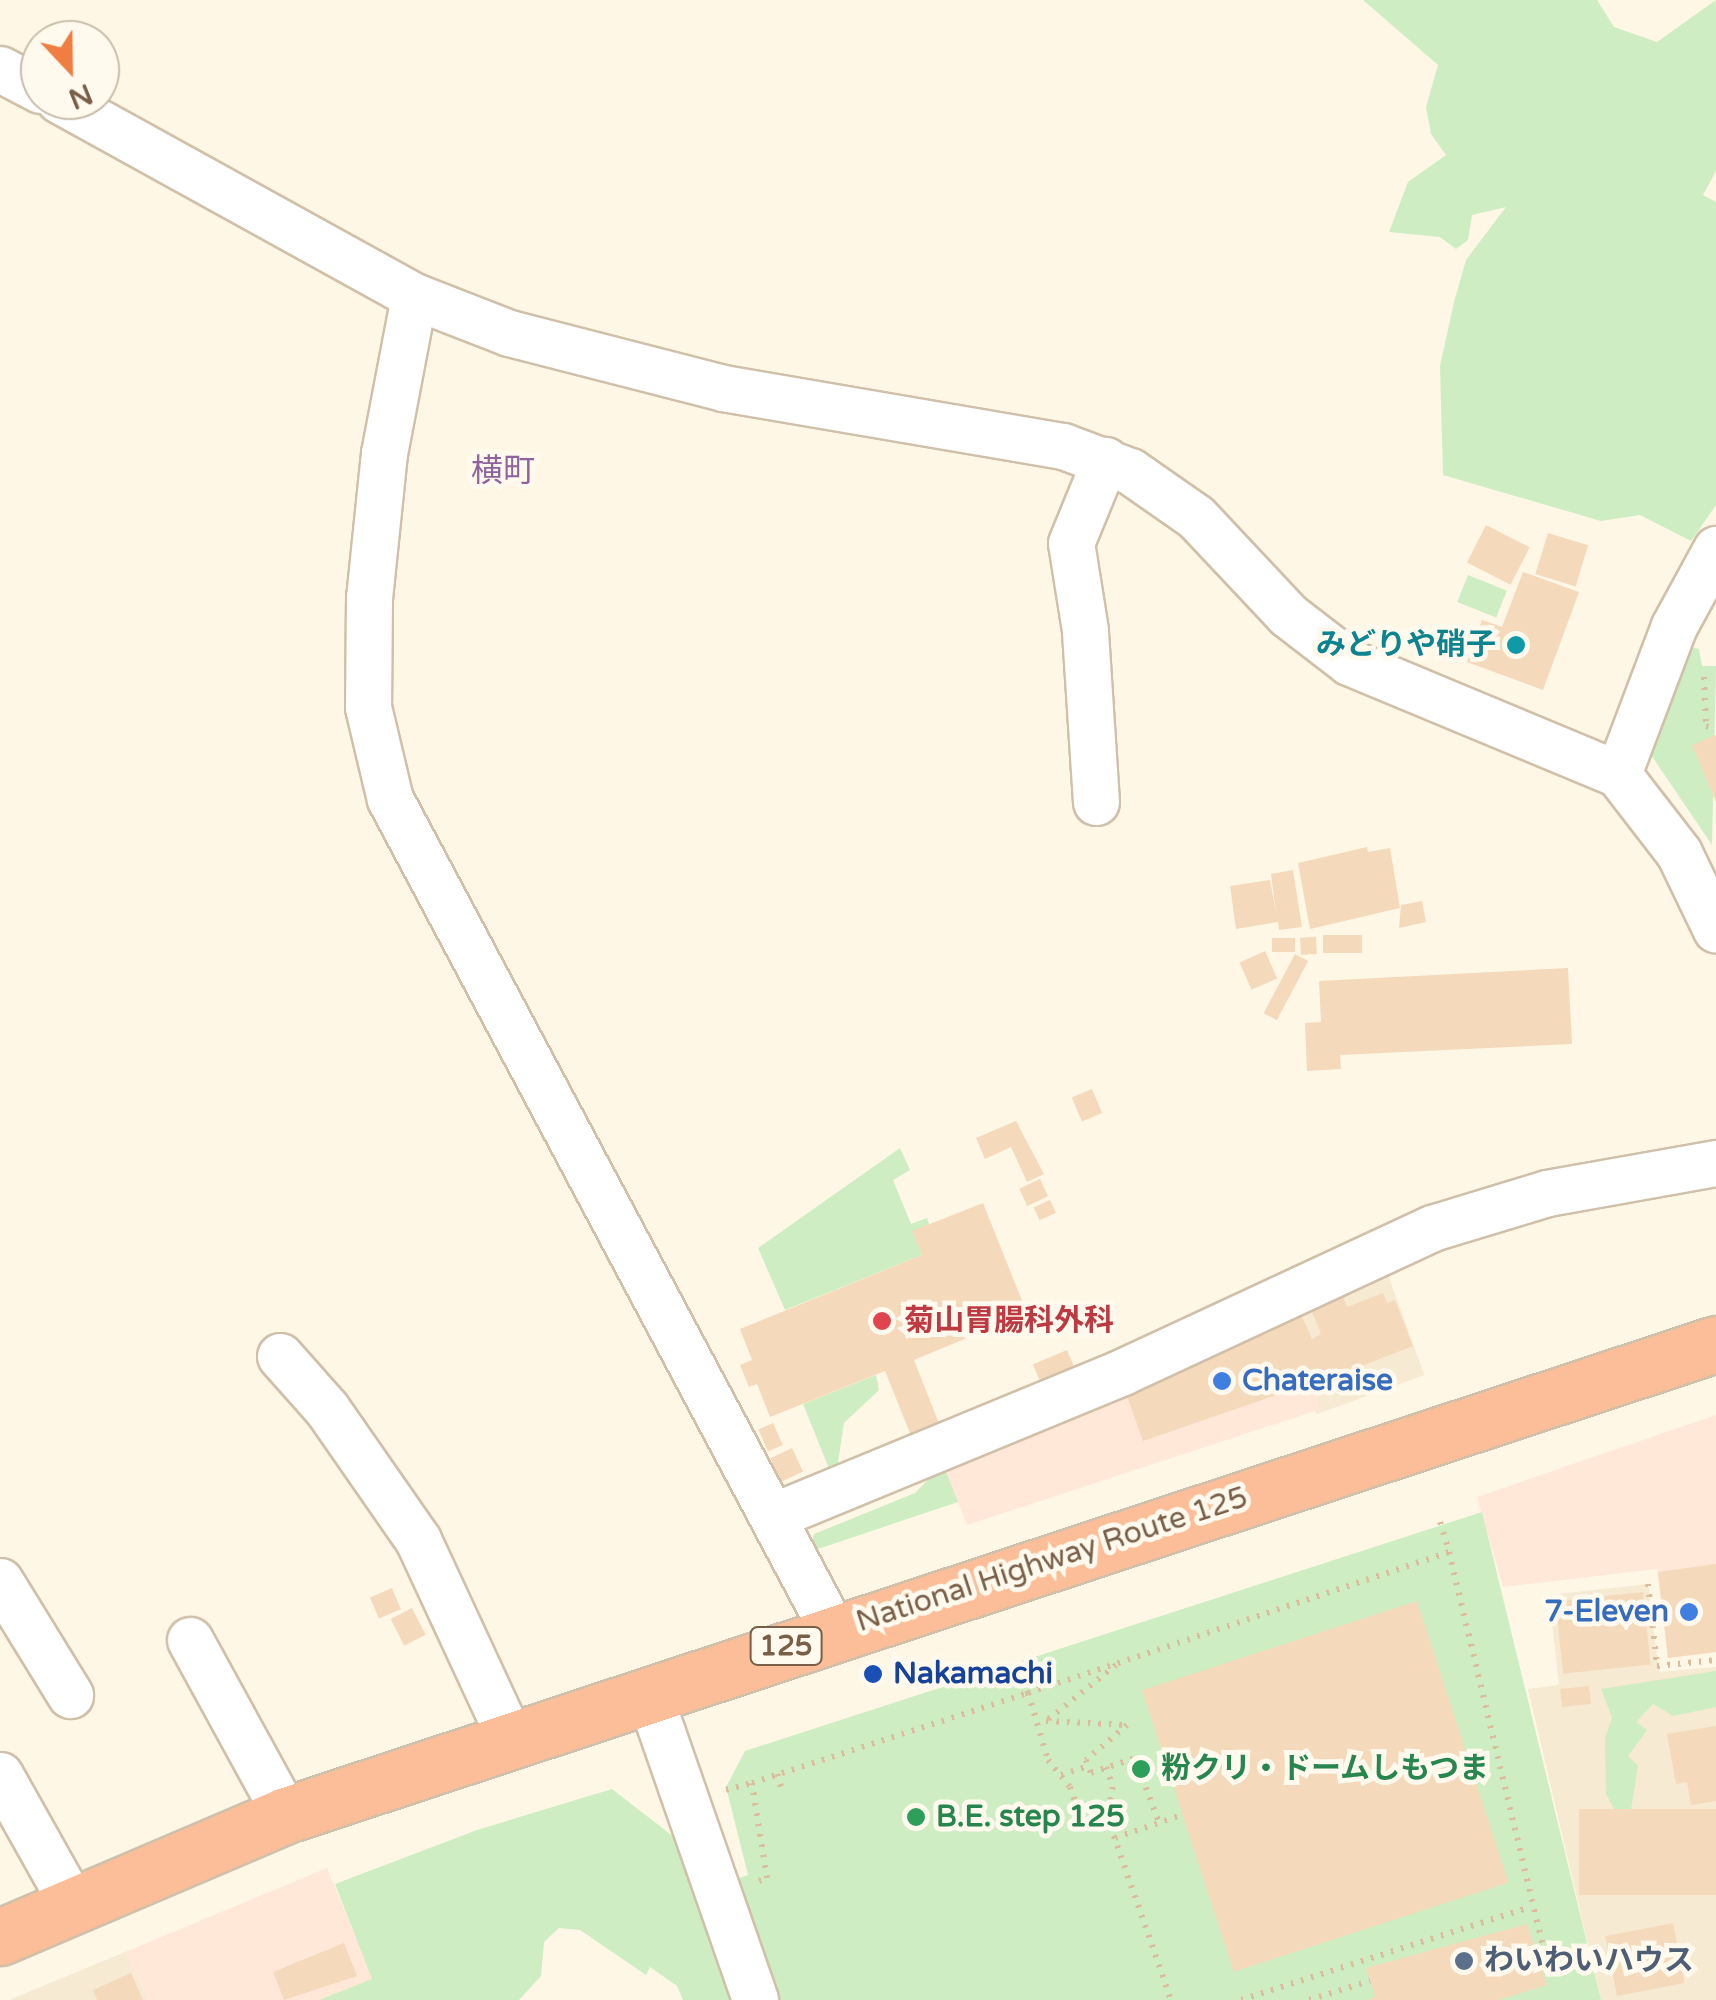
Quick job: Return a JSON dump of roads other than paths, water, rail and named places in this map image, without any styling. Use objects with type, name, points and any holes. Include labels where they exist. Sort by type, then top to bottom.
[{"type":"highway","name":"National Highway Route 125","points":[[0,1937],[286,1815],[833,1630],[1716,1344]]},
{"type":"street","points":[[94,120],[414,296],[509,332],[667,376],[1010,434],[1106,460],[1165,490],[1288,614],[1349,662],[1618,774],[1679,853],[1716,930]]},
{"type":"street","points":[[414,296],[384,452],[369,597],[368,707],[384,780],[439,898],[833,1630]]},
{"type":"street","points":[[1096,802],[1085,630],[1071,543],[1106,460]]},
{"type":"street","points":[[1618,774],[1674,626],[1716,549]]},
{"type":"street","points":[[773,1516],[1122,1372],[1432,1228],[1548,1193],[1716,1163]]},
{"type":"street","points":[[280,1356],[327,1409],[418,1540],[510,1738]]},
{"type":"street","points":[[0,1581],[70,1695]]},
{"type":"street","points":[[190,1640],[286,1815]]},
{"type":"street","points":[[648,1692],[756,2000]]},
{"type":"street","points":[[0,1775],[73,1904]]},
{"type":"place","name":"みどりや硝子","points":[[1516,645]]},
{"type":"place","name":"菊山胃腸科外科","points":[[882,1321]]},
{"type":"place","name":"Chateraise","points":[[1222,1381]]},
{"type":"place","name":"7-Eleven","points":[[1689,1612]]},
{"type":"place","name":"Nakamachi","points":[[873,1674]]},
{"type":"place","name":"粉クリ・ドームしもつま","points":[[1141,1769]]},
{"type":"place","name":"B.E. step 125","points":[[916,1817]]},
{"type":"place","name":"わいわいハウス","points":[[1464,1961]]},
{"type":"district","name":"横町","points":[[503,471]]}]
